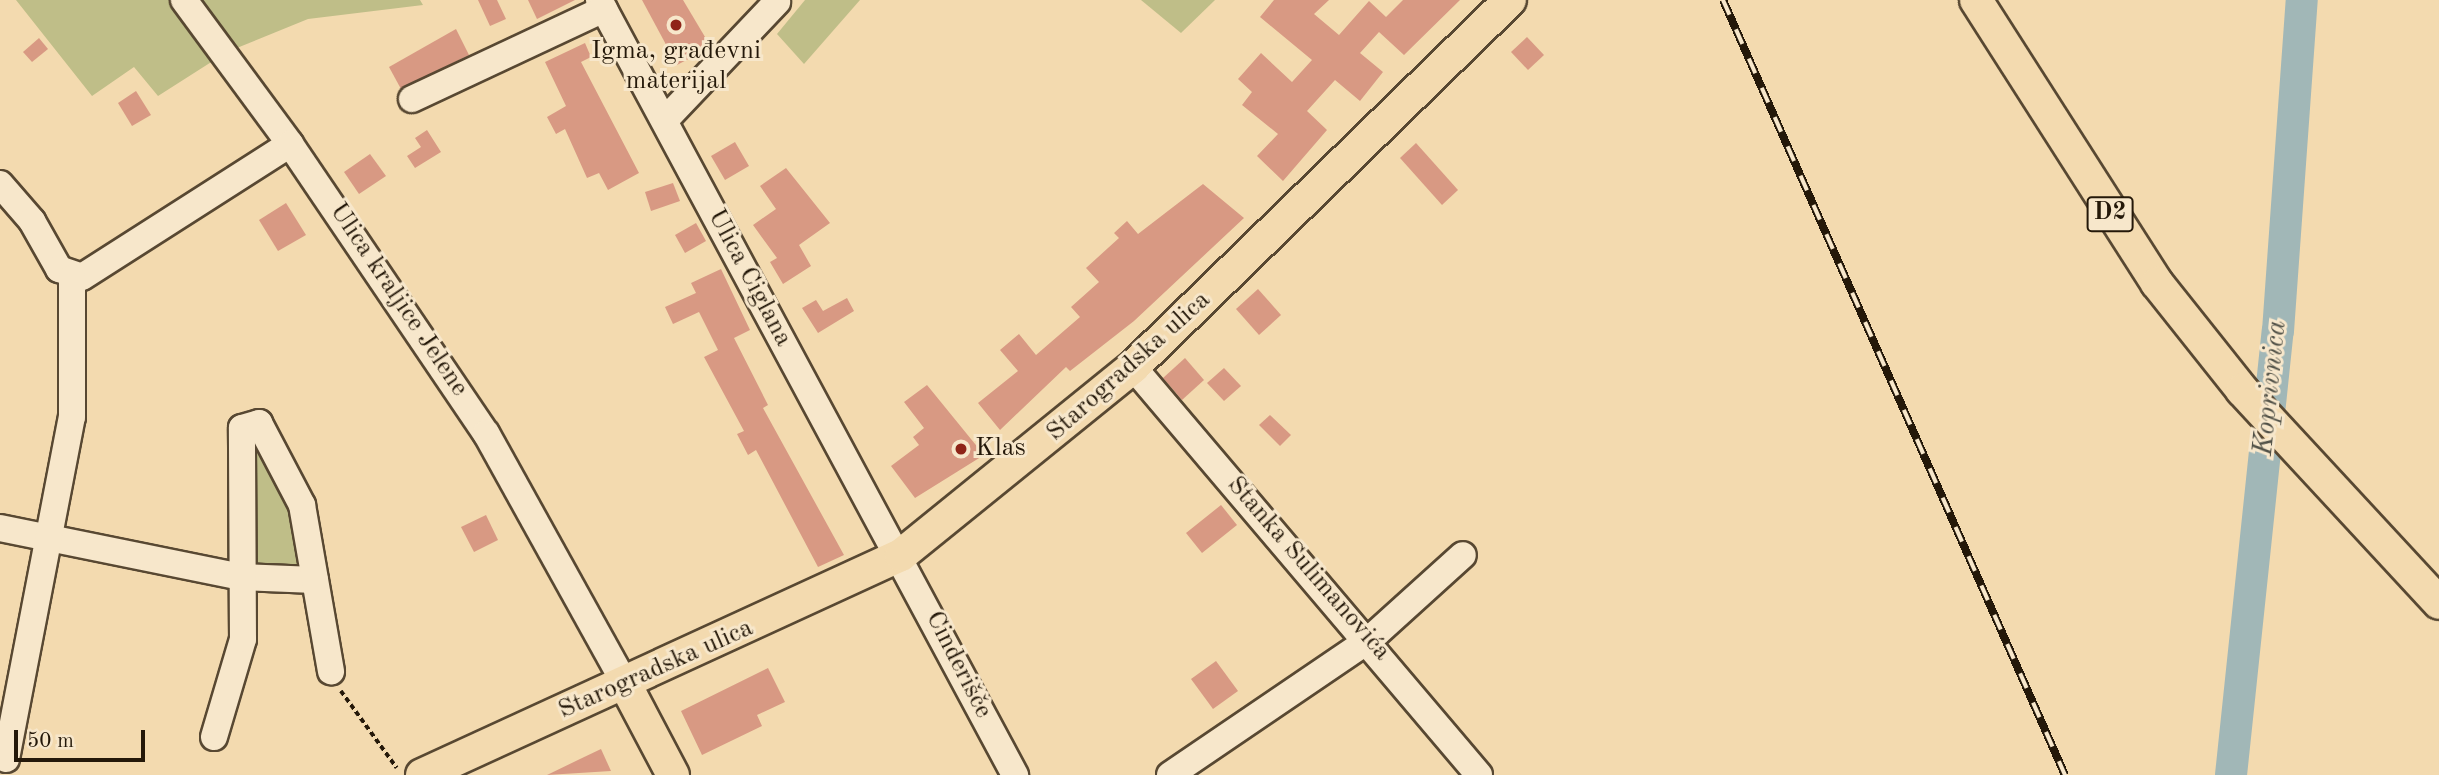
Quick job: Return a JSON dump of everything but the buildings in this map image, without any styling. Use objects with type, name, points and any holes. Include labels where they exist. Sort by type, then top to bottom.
[{"type":"main road","name":"Starogradska ulica","points":[[409,772],[625,684],[901,555],[1133,367],[1510,0]]},
{"type":"main road","name":"D2","points":[[1976,0],[2120,229],[2242,390],[2439,603]]},
{"type":"main road","points":[[625,684],[673,775]]},
{"type":"street","name":"Ulica kraljice Jelene","points":[[184,0],[290,144],[486,433],[625,684]]},
{"type":"street","points":[[665,120],[777,2]]},
{"type":"street","points":[[412,99],[601,5]]},
{"type":"street","name":"Ulica Ciglana","points":[[601,5],[901,555]]},
{"type":"street","points":[[72,278],[290,144]]},
{"type":"street","points":[[2,190],[59,269],[72,278]]},
{"type":"street","points":[[6,759],[49,538],[76,379],[72,278]]},
{"type":"street","name":"Stanka Sulimanovića","points":[[1133,367],[1370,639],[1479,775]]},
{"type":"street","points":[[214,737],[243,639],[240,578],[242,428],[259,423],[302,505],[331,672]]},
{"type":"street","points":[[0,528],[240,578],[316,580]]},
{"type":"street","name":"Cinderišče","points":[[901,555],[1016,775]]},
{"type":"street","points":[[1170,775],[1370,639],[1463,555]]},
{"type":"path","points":[[331,672],[409,772]]},
{"type":"shaded area","points":[[16,0],[420,0],[423,5],[308,19],[227,52],[158,96],[134,67],[92,96]]},
{"type":"shaded area","points":[[805,0],[860,0],[804,64],[777,34]]},
{"type":"shaded area","points":[[1141,0],[1215,0],[1181,33]]},
{"type":"shaded area","points":[[257,438],[292,506],[303,564],[297,570],[251,566],[247,445]]},
{"type":"waterway","name":"Koprivnica","points":[[2231,775],[2278,331],[2302,0]]},
{"type":"railway","points":[[1723,0],[2065,775]]},
{"type":"place","name":"Igma, građevni materijal","points":[[676,25]]},
{"type":"place","name":"Klas","points":[[961,449]]}]
